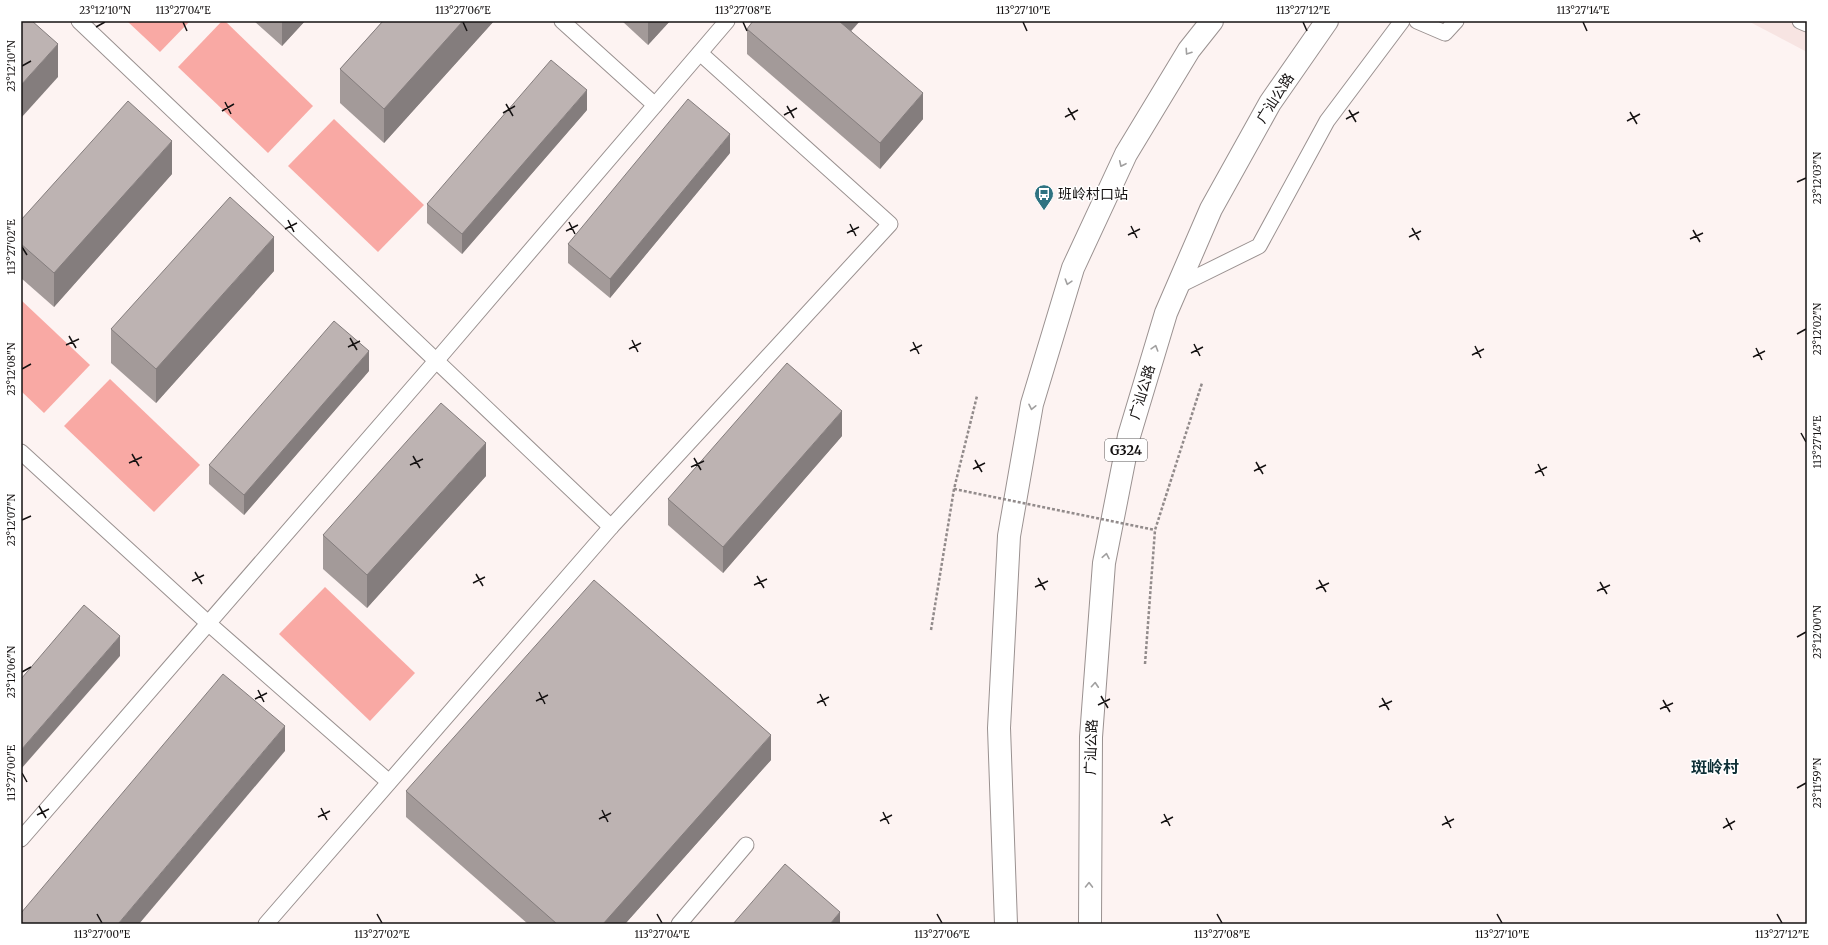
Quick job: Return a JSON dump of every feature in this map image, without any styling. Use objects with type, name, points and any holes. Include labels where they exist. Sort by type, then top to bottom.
[{"type":"highway","points":[[1006,924],[998,728],[1009,536],[1032,404],[1073,268],[1126,154],[1189,50],[1212,21]]},
{"type":"highway","name":"广汕公路","points":[[1090,924],[1091,738],[1104,563],[1129,436],[1166,313],[1211,209],[1270,103],[1327,21]]},
{"type":"lane","points":[[79,21],[611,527]]},
{"type":"lane","points":[[562,21],[655,106]]},
{"type":"lane","points":[[21,839],[436,361],[727,21]]},
{"type":"lane","points":[[1178,286],[1259,246],[1327,121],[1402,21]]},
{"type":"lane","points":[[1417,21],[1445,33],[1456,21]]},
{"type":"lane","points":[[1800,21],[1807,24]]},
{"type":"lane","points":[[266,924],[611,527],[890,224],[700,53]]},
{"type":"lane","points":[[21,452],[208,623],[389,782]]},
{"type":"lane","points":[[679,924],[746,845]]},
{"type":"path","points":[[1145,664],[1155,530],[1202,382]]},
{"type":"path","points":[[931,630],[954,489],[977,396]]},
{"type":"path","points":[[954,489],[1155,530]]},
{"type":"shaded area","points":[[127,21],[190,21],[160,52]]},
{"type":"shaded area","points":[[222,21],[225,21],[313,106],[268,153],[178,67]]},
{"type":"shaded area","points":[[1748,21],[1807,21],[1807,52]]},
{"type":"shaded area","points":[[334,119],[424,205],[378,252],[288,166]]},
{"type":"shaded area","points":[[21,300],[90,365],[44,413],[21,391]]},
{"type":"shaded area","points":[[110,379],[200,465],[154,512],[64,426]]},
{"type":"shaded area","points":[[325,587],[415,673],[370,721],[279,634]]},
{"type":"building","points":[[21,21],[32,21],[58,44],[21,85]]},
{"type":"building","points":[[383,21],[463,21],[384,109],[340,69]]},
{"type":"building","points":[[753,21],[839,21],[923,93],[880,143],[747,29]]},
{"type":"building","points":[[551,60],[587,90],[462,234],[427,204]]},
{"type":"building","points":[[688,99],[730,134],[610,279],[568,244]]},
{"type":"building","points":[[128,101],[172,141],[54,273],[21,244],[21,220]]},
{"type":"building","points":[[230,197],[274,237],[156,369],[111,329]]},
{"type":"building","points":[[334,321],[369,351],[244,495],[209,465]]},
{"type":"building","points":[[787,363],[842,411],[723,547],[668,499]]},
{"type":"building","points":[[441,403],[486,443],[367,575],[323,535]]},
{"type":"building","points":[[594,580],[771,735],[603,924],[557,924],[406,791]]},
{"type":"building","points":[[84,605],[120,636],[21,750],[21,679]]},
{"type":"building","points":[[223,674],[285,726],[118,924],[21,924],[21,913]]},
{"type":"building","points":[[785,864],[840,912],[830,924],[733,924]]},
{"type":"place","name":"班岭村口站","points":[[1044,211]]},
{"type":"district","name":"斑岭村","points":[[1715,767]]}]
